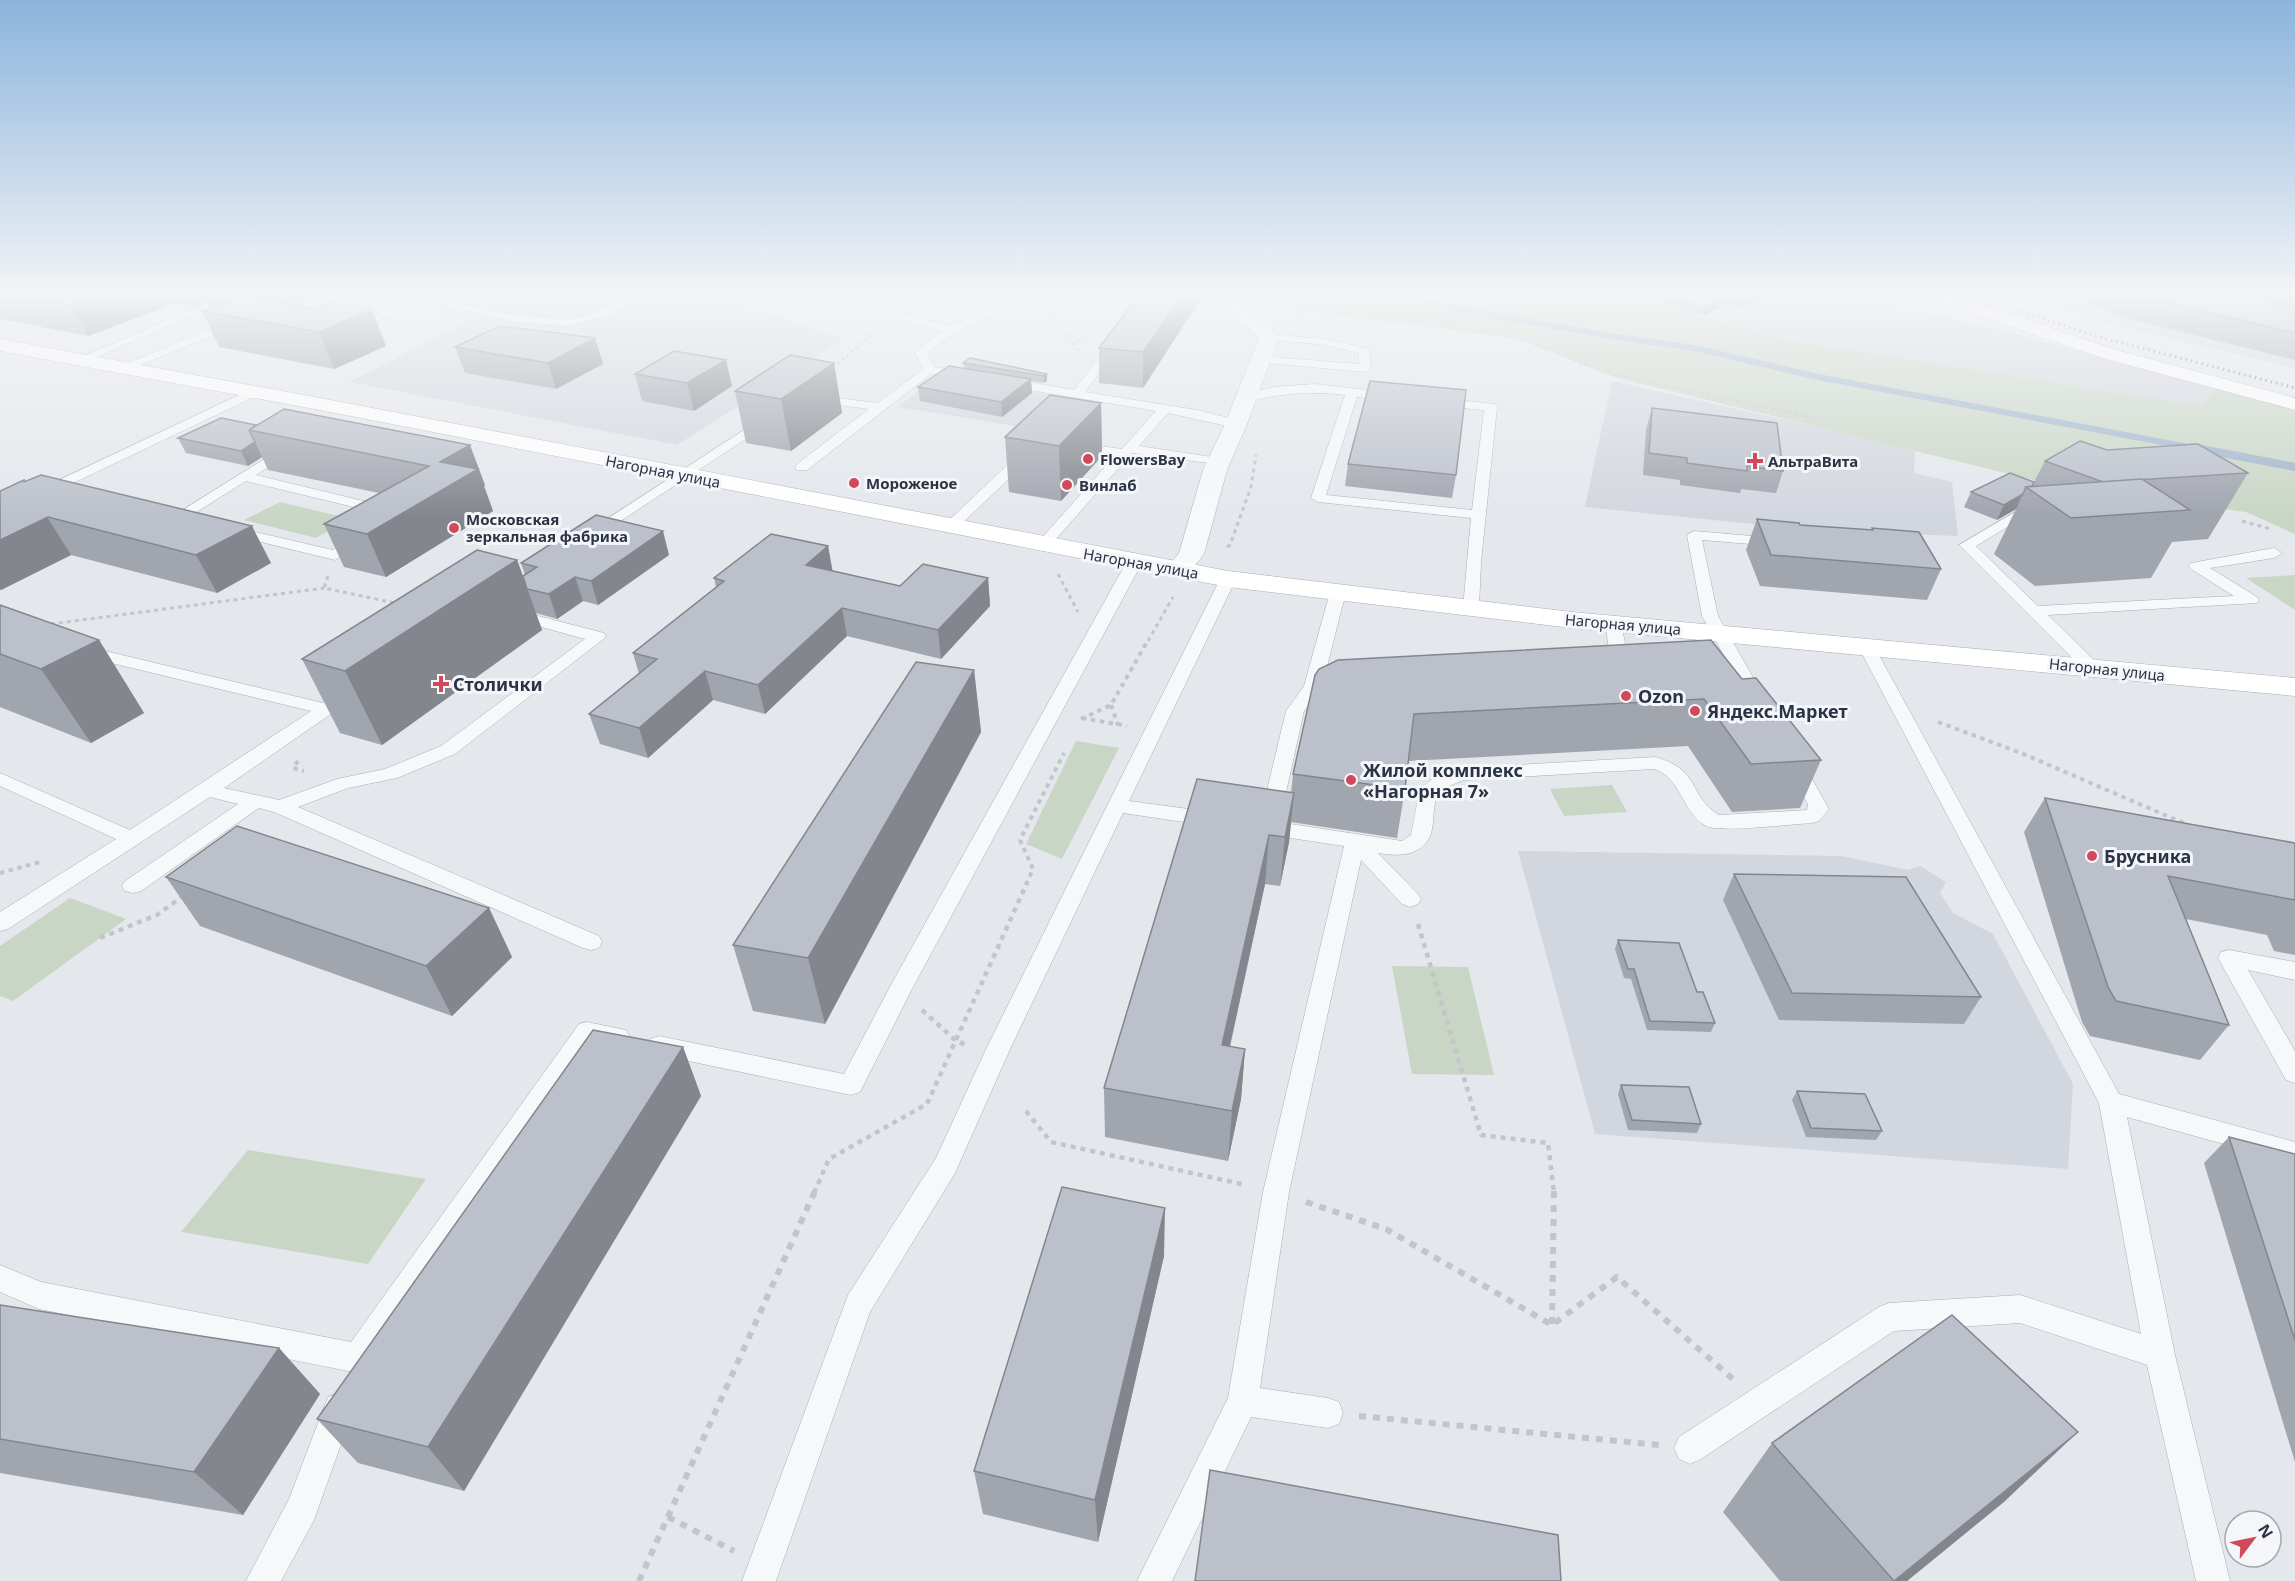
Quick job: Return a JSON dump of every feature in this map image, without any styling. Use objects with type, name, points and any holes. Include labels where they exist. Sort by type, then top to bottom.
[{"type":"street","name":"Нагорная улица","points":[[132,370],[254,392],[339,416],[681,475],[1228,579],[1613,623],[2295,687]]},
{"type":"street","points":[[1178,570],[1191,554],[1219,462],[1257,370]]},
{"type":"street","points":[[2168,370],[2295,404]]},
{"type":"lane","points":[[802,467],[929,370],[973,377]]},
{"type":"lane","points":[[1077,394],[1095,370]]},
{"type":"lane","points":[[996,381],[1165,409],[1236,424]]},
{"type":"lane","points":[[1246,398],[1274,391],[1315,387],[1491,407],[1471,608]]},
{"type":"lane","points":[[0,514],[254,392]]},
{"type":"lane","points":[[1352,393],[1318,498],[1479,515]]},
{"type":"lane","points":[[800,396],[879,407]]},
{"type":"lane","points":[[580,542],[781,409]]},
{"type":"lane","points":[[1043,545],[1165,409]]},
{"type":"lane","points":[[200,523],[171,517],[302,440]]},
{"type":"lane","points":[[1061,442],[1219,462]]},
{"type":"lane","points":[[950,527],[1035,447]]},
{"type":"lane","points":[[222,529],[335,555],[398,513],[244,476]]},
{"type":"lane","points":[[52,489],[75,494]]},
{"type":"lane","points":[[2045,499],[1967,545],[2091,668]]},
{"type":"lane","points":[[1764,713],[1710,616],[1694,535],[1786,543]]},
{"type":"lane","points":[[2034,611],[2251,600],[2196,566],[2274,554]]},
{"type":"lane","points":[[263,1581],[302,1508],[358,1358],[587,1031],[851,1085],[900,989],[1134,562]]},
{"type":"lane","points":[[761,1574],[858,1305],[946,1165],[999,1047],[1119,806],[1228,579]]},
{"type":"lane","points":[[1249,825],[1295,711],[1321,687],[1338,592]]},
{"type":"lane","points":[[280,807],[344,783],[390,774],[448,750],[598,638],[494,609]]},
{"type":"lane","points":[[1600,676],[1615,671],[1620,663],[1613,623]]},
{"type":"lane","points":[[1866,645],[2111,1102],[2160,1355],[2213,1581]]},
{"type":"lane","points":[[70,648],[326,709]]},
{"type":"lane","points":[[0,923],[207,790],[365,683]]},
{"type":"lane","points":[[1119,806],[1401,848],[1412,845],[1422,834],[1428,795],[1441,782],[1464,774],[1660,764],[1674,770],[1703,814],[1715,822],[1812,816],[1819,809],[1818,804],[1788,753]]},
{"type":"lane","points":[[0,779],[131,838]]},
{"type":"lane","points":[[207,790],[280,807],[591,942]]},
{"type":"lane","points":[[134,886],[256,801]]},
{"type":"lane","points":[[1355,841],[1410,899]]},
{"type":"lane","points":[[1154,1581],[1243,1401],[1276,1192],[1355,841]]},
{"type":"lane","points":[[2295,971],[2229,958],[2295,1073]]},
{"type":"lane","points":[[2111,1102],[2295,1153]]},
{"type":"lane","points":[[0,1278],[39,1295],[358,1358]]},
{"type":"lane","points":[[1690,1448],[1889,1317],[2020,1309],[2160,1355]]},
{"type":"lane","points":[[1243,1401],[1328,1413]]},
{"type":"path","points":[[800,396],[830,370]]},
{"type":"path","points":[[1085,370],[1092,374]]},
{"type":"path","points":[[1597,370],[1746,405],[1817,419]]},
{"type":"path","points":[[324,588],[335,555]]},
{"type":"path","points":[[1058,574],[1092,639]]},
{"type":"path","points":[[47,625],[324,588],[406,606]]},
{"type":"path","points":[[1077,728],[1082,718],[1111,705],[1173,597]]},
{"type":"path","points":[[1111,705],[1118,725]]},
{"type":"path","points":[[1898,706],[2021,753],[2194,828]]},
{"type":"path","points":[[1051,712],[1154,731]]},
{"type":"path","points":[[275,744],[303,754],[293,768],[344,783]]},
{"type":"path","points":[[639,1581],[829,1159],[927,1104],[954,1039],[1033,869],[1020,840],[1066,748]]},
{"type":"path","points":[[100,938],[157,915],[194,888]]},
{"type":"path","points":[[1410,899],[1481,1135],[1548,1143],[1555,1200],[1552,1325]]},
{"type":"path","points":[[900,989],[954,1039],[963,1044]]},
{"type":"path","points":[[1026,1111],[1051,1142],[1257,1187]]},
{"type":"path","points":[[1303,1200],[1386,1229],[1552,1325]]},
{"type":"path","points":[[1552,1325],[1617,1277],[1737,1383]]},
{"type":"path","points":[[1328,1413],[1690,1448]]},
{"type":"path","points":[[668,1517],[761,1574]]},
{"type":"shaded area","points":[[373,370],[796,370],[677,445],[350,382]]},
{"type":"shaded area","points":[[1976,370],[2146,370],[2216,389],[2201,406]]},
{"type":"shaded area","points":[[954,379],[1087,401],[1052,432],[898,407],[931,381]]},
{"type":"shaded area","name":"АльтраВита","points":[[1612,381],[1915,449],[1914,473],[1952,482],[1958,536],[1812,530],[1585,507]]},
{"type":"shaded area","points":[[1518,851],[1841,856],[1908,870],[1920,866],[1946,882],[1940,893],[1953,913],[1993,934],[2073,1084],[2068,1169],[1595,1134]]},
{"type":"green space","points":[[1597,370],[1976,370],[2201,406],[2216,389],[2295,406],[2295,534],[2246,512],[2071,489],[1617,378]]},
{"type":"green space","points":[[280,502],[351,519],[316,538],[244,520]]},
{"type":"green space","points":[[2295,575],[2295,610],[2246,578]]},
{"type":"green space","points":[[1076,741],[1119,748],[1062,859],[1026,844]]},
{"type":"green space","points":[[1612,785],[1627,812],[1564,816],[1550,789]]},
{"type":"green space","points":[[70,898],[126,919],[13,1001],[0,996],[0,946]]},
{"type":"green space","points":[[1392,966],[1468,967],[1494,1075],[1412,1074]]},
{"type":"green space","points":[[248,1150],[426,1179],[368,1264],[181,1232]]},
{"type":"building","points":[[642,370],[709,370],[687,383],[635,374]]},
{"type":"building","points":[[767,370],[824,370],[781,399],[735,391]]},
{"type":"building","points":[[943,370],[973,370],[1031,379],[1001,402],[918,387]]},
{"type":"building","points":[[1005,370],[1027,370],[1047,374],[1044,376]]},
{"type":"building","points":[[1370,381],[1466,390],[1456,475],[1348,464]]},
{"type":"building","points":[[1050,395],[1101,403],[1059,446],[1005,437]]},
{"type":"building","points":[[1652,408],[1777,423],[1783,471],[1747,466],[1747,471],[1687,463],[1687,458],[1649,453]]},
{"type":"building","points":[[284,409],[470,445],[440,462],[478,469],[367,534],[324,524],[429,466],[249,430]]},
{"type":"building","points":[[221,418],[256,425],[249,430],[255,442],[241,451],[178,438]]},
{"type":"building","points":[[2080,441],[2107,450],[2198,444],[2248,473],[2103,482],[2045,461]]},
{"type":"building","points":[[2010,473],[2034,482],[2032,486],[2026,487],[2023,494],[2004,505],[1971,492]]},
{"type":"building","points":[[41,475],[252,526],[196,555],[48,517],[0,540],[0,491]]},
{"type":"building","points":[[2142,479],[2190,510],[2071,518],[2026,487]]},
{"type":"building","points":[[596,515],[663,531],[591,581],[575,577],[549,594],[527,589],[523,576],[537,567],[521,563]]},
{"type":"building","points":[[1757,519],[1799,523],[1800,525],[1919,532],[1941,569],[1771,555]]},
{"type":"building","points":[[771,534],[828,546],[806,565],[900,586],[923,564],[988,578],[938,630],[842,608],[758,685],[705,671],[639,728],[589,714],[657,659],[633,653],[724,581],[714,578]]},
{"type":"building","points":[[477,550],[517,560],[345,671],[302,659]]},
{"type":"building","points":[[0,605],[99,640],[41,669],[0,654]]},
{"type":"building","points":[[1711,640],[1742,679],[1756,678],[1821,760],[1751,764],[1704,699],[1414,714],[1405,789],[1293,774],[1315,675],[1319,669],[1338,660]]},
{"type":"building","points":[[916,662],[974,670],[808,958],[733,945]]},
{"type":"building","points":[[1197,779],[1294,793],[1285,837],[1269,835],[1222,1045],[1245,1049],[1232,1111],[1104,1088]]},
{"type":"building","points":[[2045,798],[2295,843],[2295,900],[2168,876],[2229,1025],[2116,1001],[2108,987]]},
{"type":"building","points":[[237,826],[489,908],[426,966],[166,877]]},
{"type":"building","points":[[1734,874],[1906,877],[1981,997],[1792,993]]},
{"type":"building","points":[[1618,940],[1679,943],[1697,992],[1703,992],[1715,1023],[1650,1021],[1634,969],[1628,969]]},
{"type":"building","points":[[593,1030],[683,1047],[428,1447],[317,1419]]},
{"type":"building","points":[[1621,1085],[1689,1087],[1701,1124],[1632,1120]]},
{"type":"building","points":[[1797,1091],[1865,1094],[1882,1131],[1811,1128]]},
{"type":"building","points":[[2229,1137],[2295,1154],[2295,1340]]},
{"type":"building","points":[[1062,1187],[1165,1208],[1095,1500],[974,1471]]},
{"type":"building","points":[[0,1305],[279,1348],[194,1472],[0,1439]]},
{"type":"building","points":[[1952,1315],[2078,1432],[1894,1581],[1772,1443]]},
{"type":"building","points":[[1210,1470],[1558,1535],[1561,1581],[1195,1581]]},
{"type":"waterway","points":[[1787,370],[2199,449]]},
{"type":"waterway","points":[[2191,447],[2295,467]]},
{"type":"railway","points":[[2225,370],[2295,388]]},
{"type":"place","name":"FlowersBay","points":[[1088,459]]},
{"type":"place","name":"АльтраВита","points":[[1755,461]]},
{"type":"place","name":"Мороженое","points":[[854,483]]},
{"type":"place","name":"Винлаб","points":[[1067,485]]},
{"type":"place","name":"Московская зеркальная фабрика","points":[[454,528]]},
{"type":"place","name":"Столички","points":[[441,684]]},
{"type":"place","name":"Ozon","points":[[1626,696]]},
{"type":"place","name":"Яндекс.Маркет","points":[[1695,711]]},
{"type":"place","name":"Жилой комплекс «Нагорная 7»","points":[[1351,780]]},
{"type":"place","name":"Брусника","points":[[2092,856]]}]
